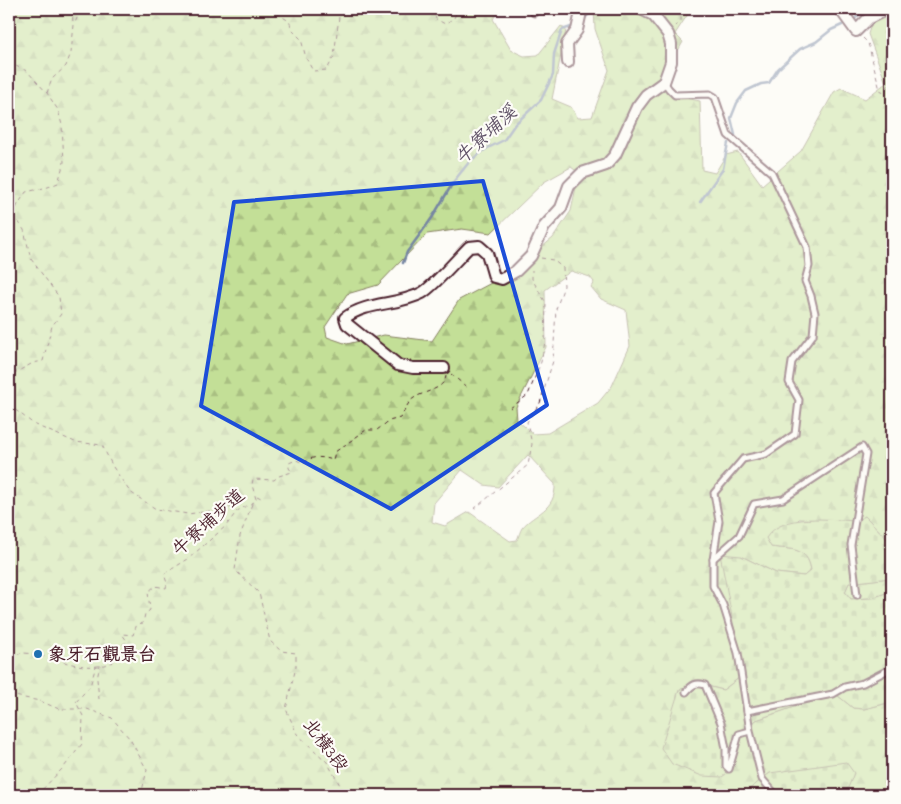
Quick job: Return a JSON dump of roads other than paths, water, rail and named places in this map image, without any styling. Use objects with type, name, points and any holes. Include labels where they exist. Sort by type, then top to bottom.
[{"type":"street","points":[[568,62],[567,44],[577,30],[581,12],[585,9]]},
{"type":"street","points":[[444,368],[413,368],[398,365],[347,324],[345,318],[361,309],[408,298],[424,292],[470,247],[479,246],[487,253],[494,277],[502,279],[516,271],[531,256],[544,227],[561,208],[569,186],[582,173],[606,165],[615,155],[637,107],[646,95],[664,82],[671,62],[671,44],[668,34],[653,15],[641,9]]},
{"type":"street","points":[[840,9],[856,31],[869,18],[887,9]]},
{"type":"lane","points":[[664,82],[675,95],[710,94],[715,97],[728,135],[772,173],[807,247],[809,266],[806,281],[815,313],[813,335],[792,362],[789,382],[799,400],[795,434],[766,454],[743,459],[714,493],[719,521],[712,560],[713,586],[723,605],[738,653],[750,731],[762,779],[776,795]]},
{"type":"lane","points":[[712,560],[740,536],[754,504],[783,499],[862,447],[866,454],[851,545],[857,595]]},
{"type":"lane","points":[[747,711],[833,694],[845,687],[863,683],[892,668]]},
{"type":"lane","points":[[686,692],[699,683],[705,685],[721,723],[726,749],[726,766],[729,769],[739,734],[750,731]]},
{"type":"waterway","name":"牛寮埔溪","points":[[584,19],[594,9]]},
{"type":"waterway","points":[[854,20],[866,9]]},
{"type":"waterway","points":[[735,135],[731,118],[737,103],[746,91],[761,84],[769,83],[778,69],[800,49],[816,42],[831,30],[842,25]]},
{"type":"waterway","name":"牛寮埔溪","points":[[403,263],[407,252],[432,218],[454,181],[470,161],[486,149],[504,140],[515,124],[541,100],[553,75],[554,54],[562,30],[574,26]]},
{"type":"waterway","points":[[700,202],[723,169],[728,143]]},
{"type":"place","name":"象牙石觀景台","points":[[38,654]]}]
